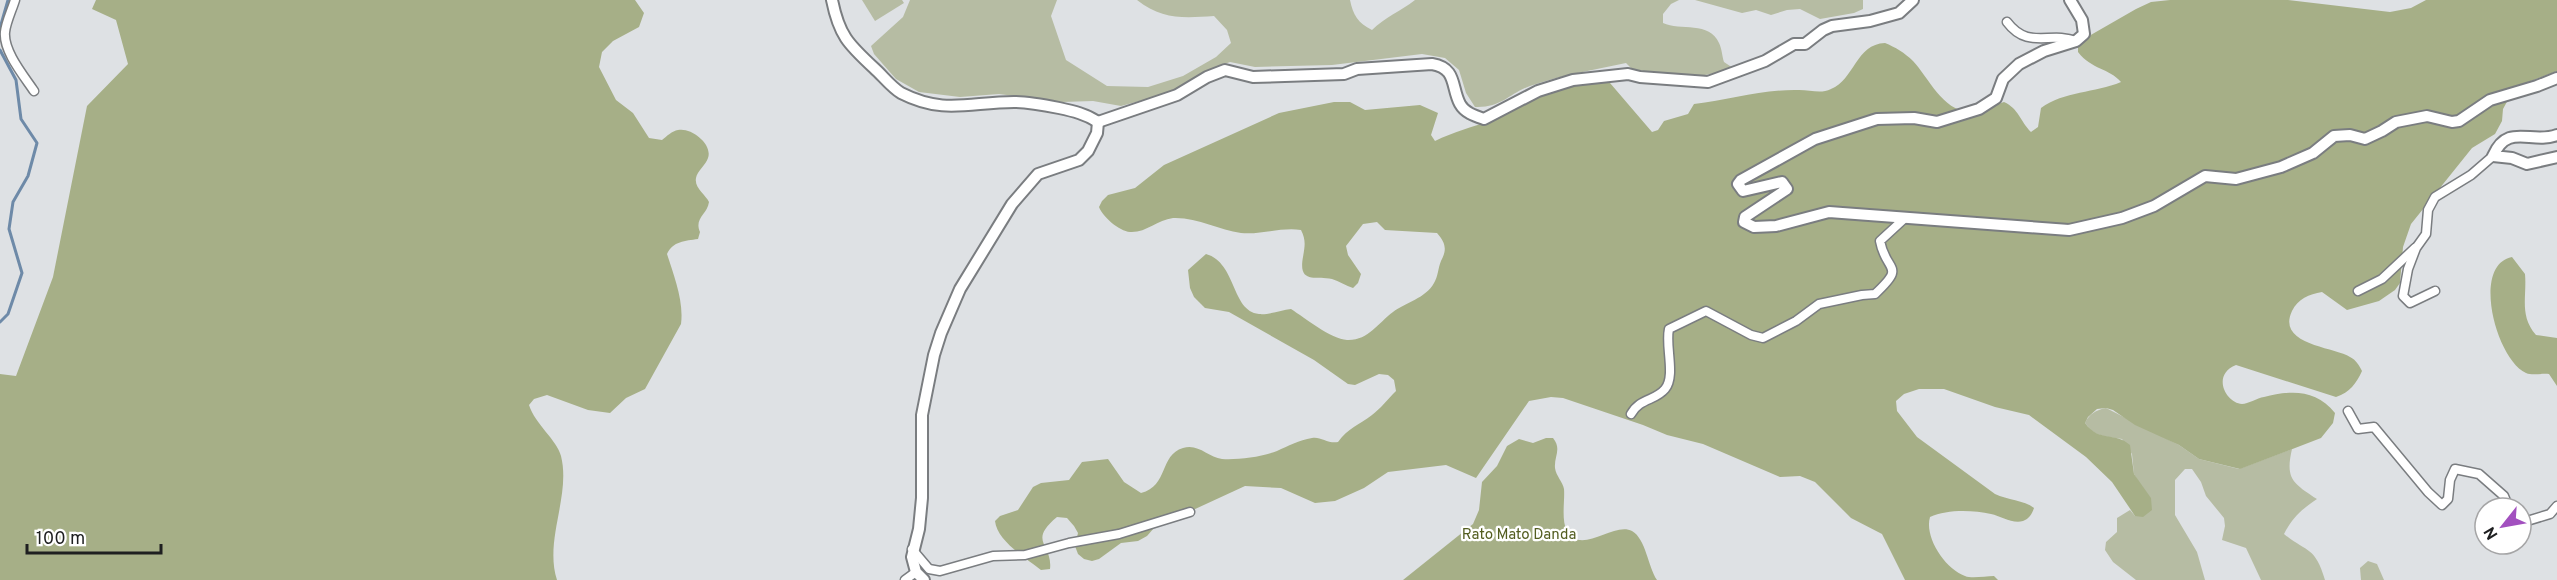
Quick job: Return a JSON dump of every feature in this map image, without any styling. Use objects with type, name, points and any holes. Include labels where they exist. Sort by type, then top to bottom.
[{"type":"street","points":[[15,0],[5,32],[6,38],[14,59],[34,91]]},
{"type":"street","points":[[832,0],[840,32],[861,56],[900,92],[937,106],[967,107],[1014,102],[1038,104],[1079,112],[1098,122],[1177,95],[1207,77],[1225,70],[1252,77],[1344,74],[1357,69],[1432,64],[1441,66],[1448,72],[1463,108],[1469,114],[1484,119],[1538,91],[1573,80],[1628,74],[1708,82],[1717,80],[1773,58],[1794,44],[1805,44],[1832,26],[1869,21],[1899,13],[1913,0]]},
{"type":"street","points":[[2070,0],[2082,20],[2084,34],[2076,40],[2044,51],[2019,64],[2003,79],[1996,98],[1979,109],[1937,122],[1914,118],[1876,119],[1815,139],[1741,180],[1738,184],[1743,191],[1782,182],[1786,184],[1787,189],[1785,193],[1745,218],[1744,222],[1755,227],[1776,226],[1829,212],[2069,230],[2090,226],[2154,206],[2200,177],[2236,179],[2254,176],[2313,153],[2334,136],[2350,135],[2365,139],[2396,122],[2427,116],[2452,122],[2459,121],[2490,100],[2557,78]]},
{"type":"street","points":[[2007,22],[2015,33],[2038,40],[2065,37],[2076,40]]},
{"type":"street","points":[[905,580],[920,576],[912,557],[912,549],[919,529],[922,498],[920,474],[922,415],[934,355],[956,298],[1012,204],[1038,174],[1079,160],[1088,151],[1098,134],[1098,122]]},
{"type":"street","points":[[2358,291],[2366,290],[2382,279],[2416,248],[2426,234],[2428,210],[2435,197],[2470,175],[2493,156],[2499,143],[2505,138],[2524,136],[2548,139],[2557,135]]},
{"type":"street","points":[[2493,156],[2512,158],[2527,164],[2557,157]]},
{"type":"street","points":[[1631,414],[1636,405],[1665,389],[1670,379],[1666,340],[1669,329],[1706,311],[1751,335],[1763,338],[1796,321],[1819,304],[1875,294],[1894,273],[1893,264],[1883,254],[1880,241],[1905,218]]},
{"type":"street","points":[[2416,248],[2405,281],[2403,296],[2410,303],[2435,291]]},
{"type":"street","points":[[2348,411],[2358,429],[2374,427],[2428,492],[2442,505],[2448,499],[2450,480],[2455,469],[2479,474],[2504,496]]},
{"type":"street","points":[[2533,519],[2550,514],[2557,506]]},
{"type":"street","points":[[912,549],[928,569],[940,571],[993,556],[1025,555],[1069,543],[1119,534],[1190,512]]},
{"type":"green space","points":[[96,0],[635,0],[644,13],[639,27],[613,41],[602,52],[599,67],[616,100],[633,113],[649,138],[662,140],[674,131],[683,130],[695,134],[704,142],[709,153],[708,158],[697,175],[696,182],[709,202],[699,223],[698,239],[676,244],[667,254],[680,298],[681,324],[645,389],[626,398],[610,413],[588,410],[547,395],[534,399],[529,405],[561,456],[563,487],[554,549],[557,580],[0,580],[0,374],[16,376],[53,277],[87,106],[128,64],[116,20],[92,9]]},
{"type":"green space","points":[[862,0],[902,0],[904,3],[875,21]]},
{"type":"green space","points":[[910,0],[1057,0],[1051,16],[1066,60],[1107,86],[1148,87],[1183,76],[1216,57],[1231,43],[1227,30],[1214,16],[1183,17],[1164,14],[1146,7],[1137,0],[1350,0],[1357,18],[1372,30],[1415,0],[1679,0],[1671,4],[1663,14],[1663,23],[1709,32],[1719,43],[1724,62],[1733,68],[1700,76],[1675,77],[1633,70],[1626,63],[1542,82],[1522,89],[1498,103],[1484,107],[1475,107],[1466,93],[1459,70],[1445,58],[1422,54],[1332,65],[1255,67],[1230,62],[1214,68],[1173,92],[1121,106],[1093,101],[1062,102],[999,94],[960,97],[919,92],[896,79],[874,54],[871,46],[903,17]]},
{"type":"green space","points":[[1695,0],[1863,0],[1863,9],[1854,13],[1820,19],[1800,9],[1771,15],[1756,10],[1742,13]]},
{"type":"green space","points":[[2288,0],[2390,12],[2411,8],[2426,0],[2557,0],[2557,71],[2515,87],[2503,109],[2502,121],[2495,134],[2472,148],[2411,224],[2403,247],[2400,283],[2395,290],[2379,301],[2347,310],[2322,292],[2308,296],[2294,307],[2289,322],[2292,331],[2299,338],[2352,358],[2357,363],[2362,371],[2352,387],[2336,397],[2236,365],[2224,375],[2226,394],[2242,404],[2284,393],[2302,393],[2320,399],[2335,413],[2333,423],[2321,438],[2240,469],[2199,459],[2179,445],[2135,425],[2113,410],[2097,409],[2085,423],[2096,433],[2118,438],[2130,445],[2134,474],[2151,498],[2152,510],[2143,517],[2135,516],[2112,482],[2086,457],[2029,415],[1995,407],[1944,389],[1919,389],[1904,394],[1896,401],[1897,411],[1917,437],[1995,494],[2034,508],[2029,518],[2019,522],[1991,514],[1968,511],[1952,511],[1930,517],[1930,534],[1933,543],[1950,567],[1968,577],[1994,576],[1998,580],[1905,580],[1882,534],[1851,518],[1815,482],[1800,476],[1780,477],[1703,444],[1667,435],[1563,398],[1551,397],[1529,401],[1476,478],[1446,465],[1388,472],[1364,488],[1335,501],[1315,503],[1281,488],[1245,486],[1180,516],[1161,520],[1147,536],[1138,541],[1121,543],[1099,559],[1092,561],[1078,554],[1075,546],[1078,533],[1074,526],[1067,518],[1057,517],[1048,525],[1042,538],[1050,561],[1050,569],[1041,570],[1006,542],[997,528],[995,521],[1000,516],[1018,510],[1033,487],[1041,483],[1069,480],[1082,462],[1108,459],[1124,482],[1141,493],[1156,484],[1170,457],[1183,448],[1193,447],[1217,458],[1235,459],[1271,453],[1312,438],[1338,442],[1350,430],[1375,413],[1396,391],[1394,380],[1388,375],[1379,374],[1355,385],[1348,384],[1314,360],[1229,312],[1205,308],[1194,297],[1190,288],[1188,270],[1206,254],[1216,259],[1223,267],[1243,305],[1250,311],[1263,314],[1291,309],[1333,336],[1354,340],[1361,338],[1393,312],[1426,293],[1434,283],[1445,250],[1444,243],[1437,233],[1385,230],[1377,222],[1363,224],[1346,246],[1348,255],[1361,274],[1358,283],[1353,288],[1332,279],[1305,275],[1302,266],[1305,243],[1301,230],[1241,233],[1182,218],[1173,218],[1141,231],[1130,232],[1112,223],[1099,207],[1108,195],[1135,188],[1164,165],[1279,113],[1334,102],[1350,102],[1365,110],[1420,105],[1438,113],[1431,135],[1435,141],[1492,120],[1551,91],[1582,81],[1597,80],[1610,83],[1652,132],[1658,130],[1664,121],[1688,114],[1694,104],[1772,91],[1820,92],[1827,90],[1845,78],[1868,49],[1885,43],[1910,58],[1938,94],[1953,107],[1972,111],[2004,102],[2016,112],[2031,132],[2038,127],[2041,108],[2050,102],[2121,82],[2083,58],[2078,52],[2078,45],[2089,36],[2136,9],[2151,2]]},
{"type":"green space","points":[[2512,257],[2525,274],[2525,306],[2531,328],[2536,335],[2557,338],[2557,386],[2549,374],[2529,374],[2515,364],[2505,350],[2498,332],[2492,313],[2493,277],[2500,264]]},
{"type":"green space","points":[[2106,408],[2179,445],[2199,459],[2239,469],[2292,449],[2290,467],[2293,479],[2302,489],[2317,499],[2298,514],[2284,534],[2314,556],[2325,580],[2261,580],[2246,548],[2222,540],[2224,518],[2206,496],[2201,482],[2192,469],[2185,469],[2175,480],[2175,515],[2197,552],[2205,580],[2136,580],[2113,562],[2105,550],[2106,542],[2117,532],[2117,518],[2130,510],[2135,516],[2151,499],[2134,474],[2132,454],[2122,439],[2097,434],[2085,423],[2093,413]]},
{"type":"green space","name":"Rato Mato Danda","points":[[1553,438],[1557,446],[1555,468],[1564,489],[1564,516],[1567,531],[1573,538],[1581,540],[1616,530],[1632,531],[1641,540],[1657,580],[1403,580],[1473,524],[1479,510],[1482,482],[1497,466],[1507,446],[1519,439],[1533,443]]},
{"type":"green space","points":[[2368,561],[2377,564],[2384,580],[2361,580],[2360,568]]},
{"type":"waterway","points":[[0,28],[8,0]]},
{"type":"waterway","points":[[0,50],[16,80],[21,119],[37,143],[28,176],[13,202],[9,229],[22,273],[8,314],[0,322]]}]
